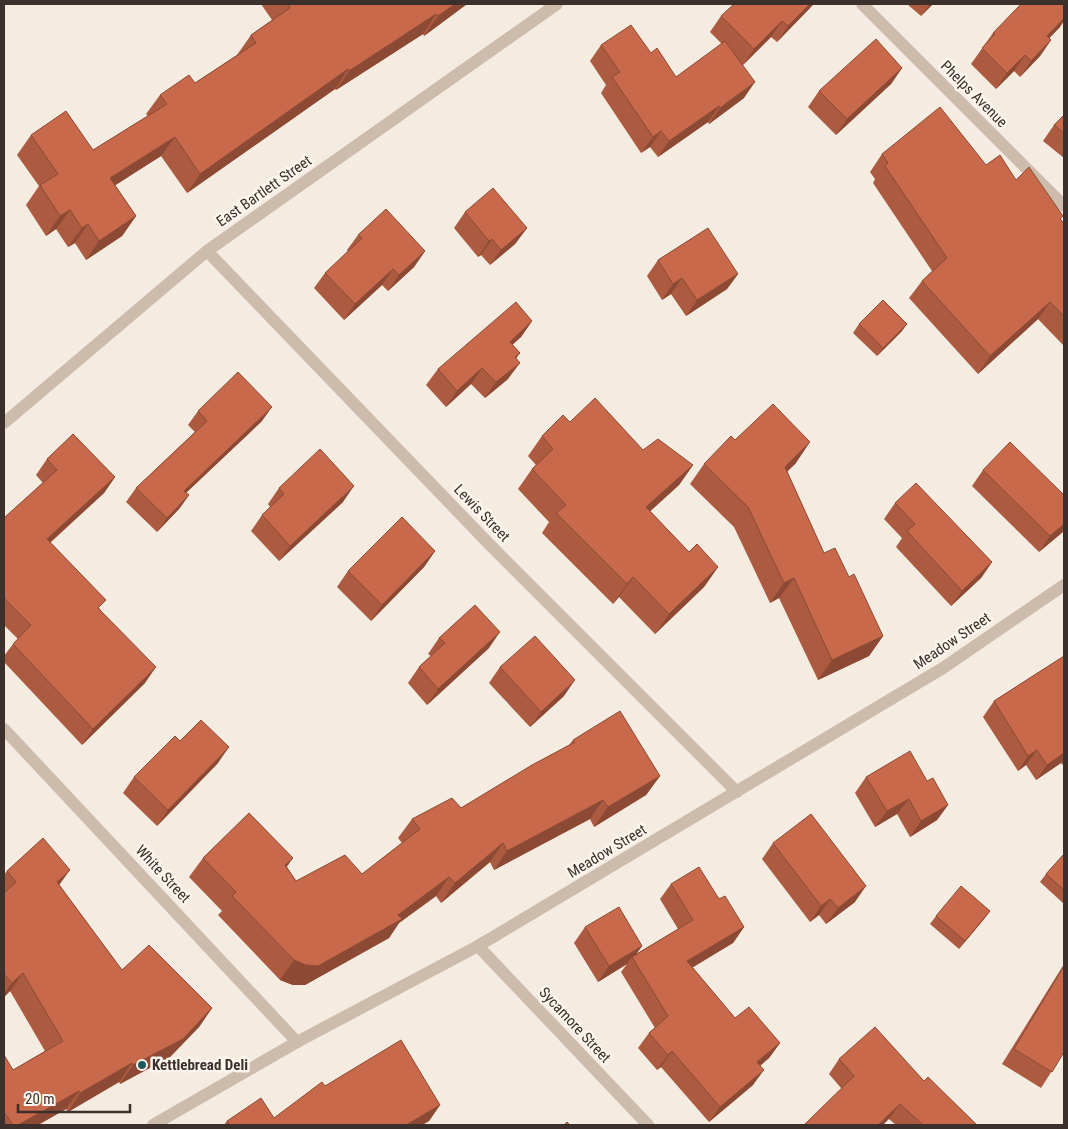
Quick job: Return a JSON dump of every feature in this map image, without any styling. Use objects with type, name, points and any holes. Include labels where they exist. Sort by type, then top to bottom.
[{"type":"street","name":"East Bartlett Street","points":[[4,423],[208,251],[557,4]]},
{"type":"street","name":"Phelps Avenue","points":[[862,4],[1064,206]]},
{"type":"street","name":"Lewis Street","points":[[208,251],[492,546],[737,792]]},
{"type":"street","name":"Meadow Street","points":[[153,1125],[297,1042],[478,946],[943,668],[1064,585]]},
{"type":"street","name":"White Street","points":[[4,729],[297,1042]]},
{"type":"street","name":"Sycamore Street","points":[[478,946],[648,1125]]},
{"type":"building","points":[[288,4],[455,4],[438,16],[436,14],[349,71],[348,69],[200,174],[175,137],[110,178],[136,216],[99,241],[88,224],[82,228],[70,210],[60,216],[40,185],[58,174],[31,135],[66,111],[93,150],[167,104],[160,95],[189,75],[195,83],[256,43],[251,35],[290,8]]},
{"type":"building","points":[[734,4],[810,4],[788,26],[782,21],[754,49],[721,16]]},
{"type":"building","points":[[1021,4],[1063,4],[1064,18],[1047,36],[1051,40],[1031,61],[1025,55],[1007,73],[982,48],[995,34],[993,33]]},
{"type":"building","points":[[631,25],[651,53],[657,48],[676,77],[725,41],[755,82],[720,108],[719,106],[669,141],[661,131],[653,137],[612,77],[620,72],[601,45]]},
{"type":"building","points":[[876,39],[902,68],[847,119],[819,91]]},
{"type":"building","points":[[940,107],[986,165],[1000,155],[1016,180],[1029,167],[1063,216],[1060,219],[1064,224],[1064,316],[1050,302],[990,356],[922,281],[947,258],[885,166],[888,163],[882,154]]},
{"type":"building","points":[[1064,115],[1064,133],[1054,125]]},
{"type":"building","points":[[493,188],[527,228],[501,250],[492,239],[489,241],[465,212]]},
{"type":"building","points":[[386,209],[425,251],[399,275],[393,269],[355,304],[325,273],[362,238],[358,235]]},
{"type":"building","points":[[708,228],[738,274],[697,300],[682,278],[673,284],[658,260]]},
{"type":"building","points":[[883,300],[907,324],[883,348],[859,324]]},
{"type":"building","points":[[516,302],[532,321],[510,342],[520,353],[515,357],[520,363],[496,382],[482,368],[457,391],[438,369]]},
{"type":"building","points":[[238,372],[272,407],[184,491],[189,495],[167,518],[136,488],[207,421],[198,411]]},
{"type":"building","points":[[595,398],[643,450],[658,439],[693,465],[646,507],[689,552],[697,544],[718,567],[669,614],[633,577],[627,584],[556,513],[566,505],[532,469],[553,449],[542,436],[563,415],[570,422]]},
{"type":"building","points":[[773,404],[810,442],[785,467],[824,553],[835,548],[849,577],[854,574],[883,636],[832,660],[794,578],[784,583],[748,507],[704,464],[731,436],[735,440]]},
{"type":"building","points":[[73,434],[115,477],[47,539],[106,600],[98,608],[156,667],[93,729],[13,644],[31,625],[4,598],[4,518],[57,470],[47,459]]},
{"type":"building","points":[[1010,442],[1064,495],[1064,524],[1050,536],[983,470]]},
{"type":"building","points":[[320,449],[354,486],[290,546],[262,515],[284,494],[279,488]]},
{"type":"building","points":[[916,483],[992,562],[962,591],[907,531],[915,524],[895,503]]},
{"type":"building","points":[[402,517],[435,551],[382,605],[348,571]]},
{"type":"building","points":[[475,605],[500,632],[438,689],[419,667],[445,643],[439,638]]},
{"type":"building","points":[[535,636],[575,680],[541,712],[500,667]]},
{"type":"building","points":[[1064,656],[1064,753],[1047,765],[1037,750],[1028,756],[994,701]]},
{"type":"building","points":[[620,711],[660,776],[608,807],[603,800],[507,851],[503,843],[455,883],[449,877],[398,915],[402,919],[318,966],[306,965],[294,960],[232,896],[236,892],[203,858],[249,813],[293,858],[285,865],[296,881],[345,855],[362,874],[420,829],[412,819],[452,798],[461,808],[532,765],[575,742],[573,740]]},
{"type":"building","points":[[201,720],[229,747],[168,810],[134,777],[175,736],[180,741]]},
{"type":"building","points":[[910,751],[927,781],[933,778],[948,805],[921,821],[909,799],[887,811],[866,777]]},
{"type":"building","points":[[811,814],[866,886],[838,908],[830,899],[821,906],[773,843]]},
{"type":"building","points":[[43,838],[70,870],[57,882],[122,970],[149,945],[212,1008],[183,1039],[133,1065],[132,1063],[80,1093],[79,1091],[18,1125],[13,1125],[4,1112],[4,1055],[13,1070],[63,1041],[23,973],[12,983],[4,974],[4,893],[16,882],[7,871]]},
{"type":"building","points":[[1064,854],[1064,890],[1046,874]]},
{"type":"building","points":[[699,867],[719,899],[725,896],[744,927],[687,961],[735,1018],[749,1007],[780,1043],[757,1062],[764,1070],[720,1107],[672,1051],[668,1055],[649,1033],[668,1016],[632,957],[693,920],[671,884]]},
{"type":"building","points":[[961,886],[990,911],[965,941],[936,916]]},
{"type":"building","points":[[619,907],[642,946],[609,966],[585,927]]},
{"type":"building","points":[[1064,966],[1064,1052],[1052,1072],[1014,1049]]},
{"type":"building","points":[[875,1027],[924,1081],[928,1077],[977,1125],[923,1125],[900,1104],[878,1125],[804,1125],[854,1076],[839,1059]]},
{"type":"building","points":[[401,1040],[440,1105],[406,1125],[230,1125],[227,1121],[261,1098],[274,1118],[322,1082],[325,1086]]},
{"type":"place","name":"Kettlebread Deli","points":[[142,1065]]}]
